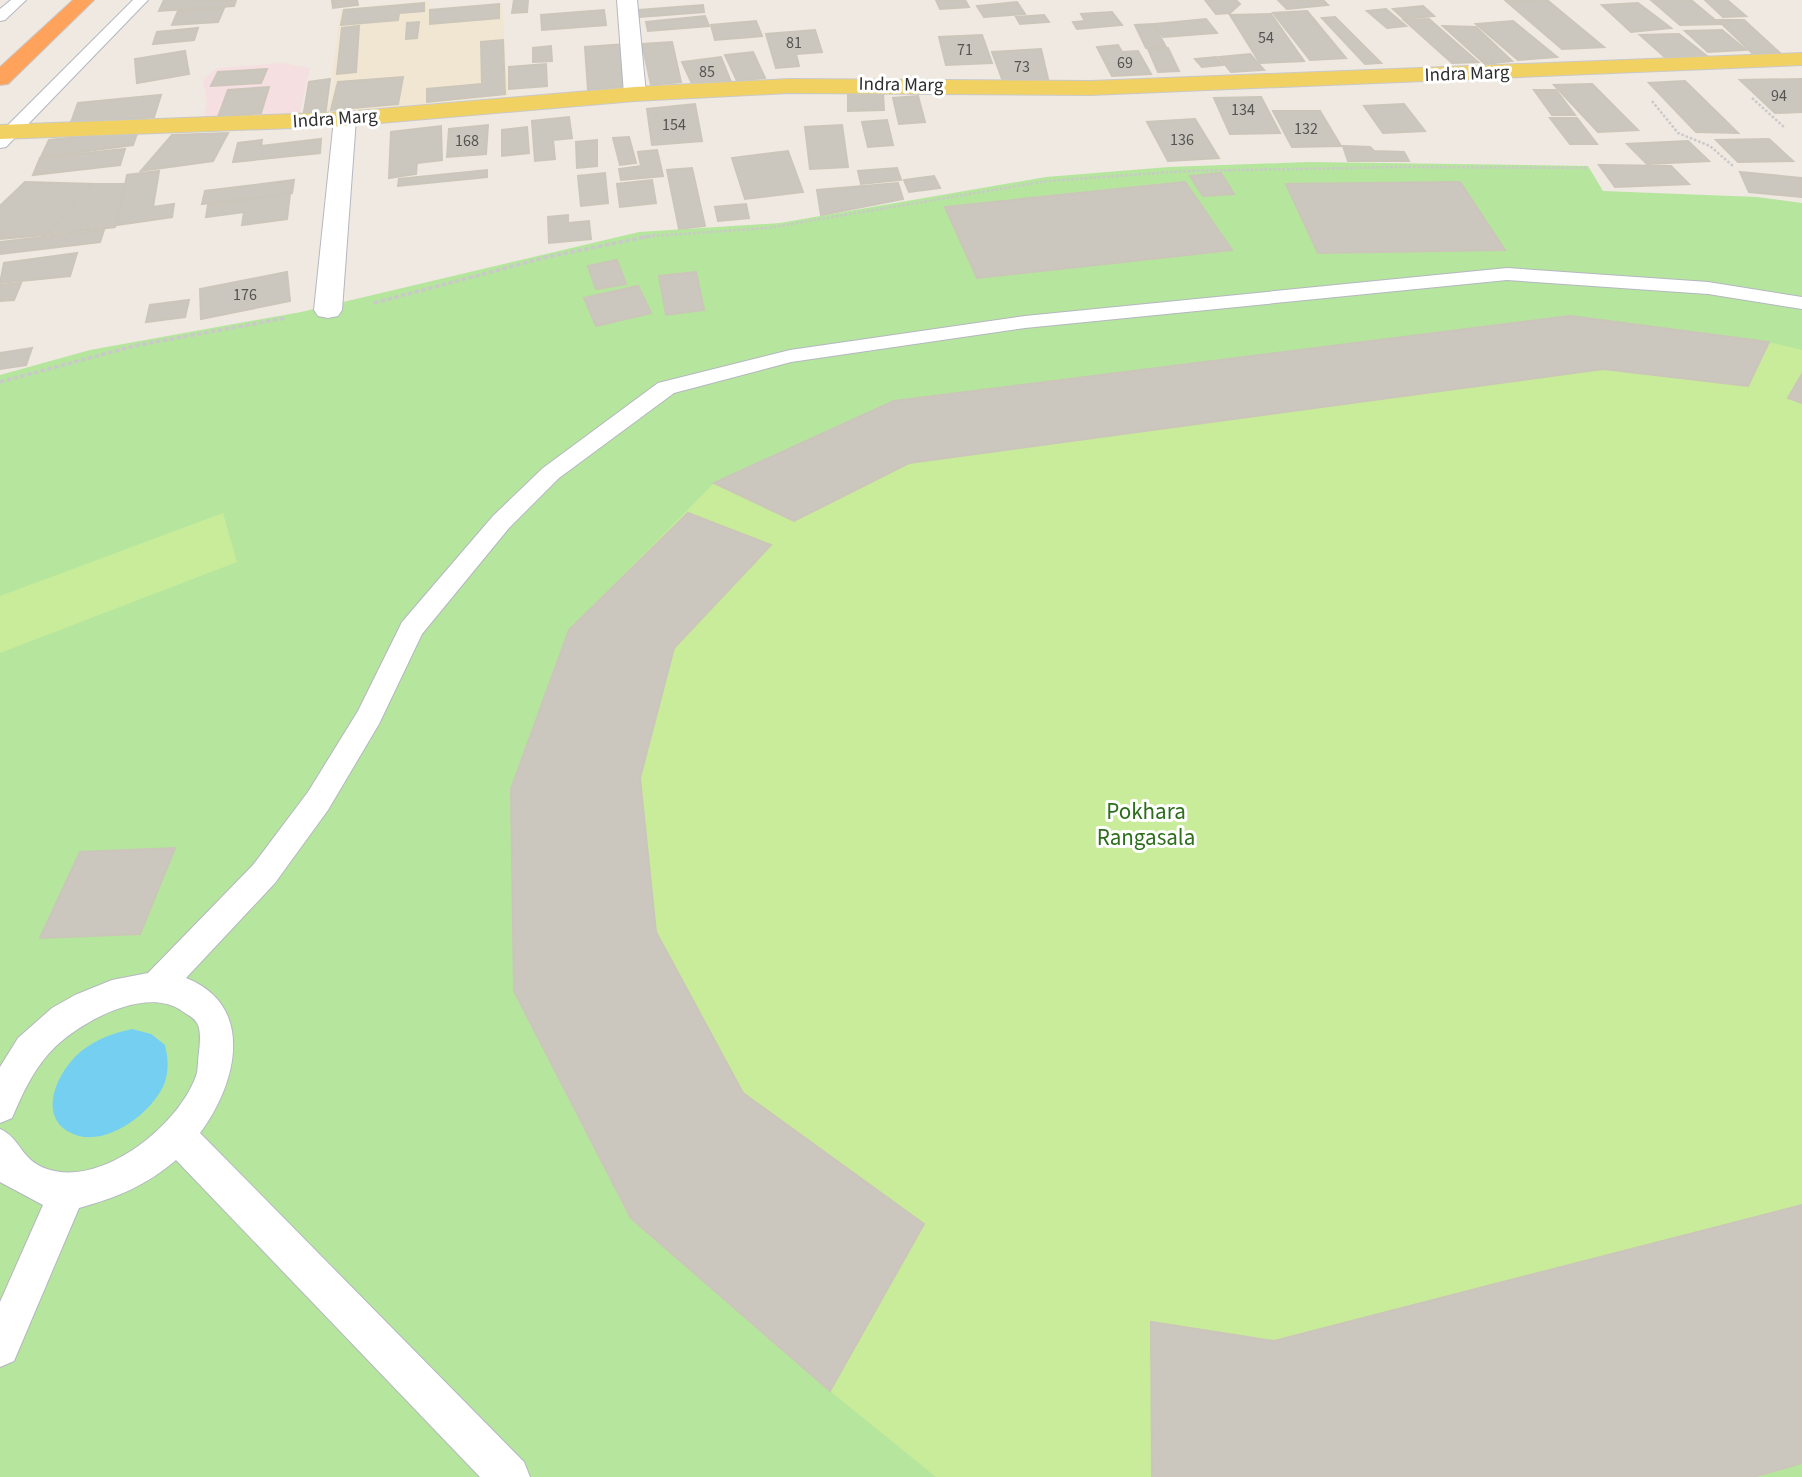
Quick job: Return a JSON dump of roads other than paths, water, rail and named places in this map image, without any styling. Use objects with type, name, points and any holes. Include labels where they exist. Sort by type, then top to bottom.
[{"type":"highway","points":[[0,79],[85,0]]},
{"type":"main road","name":"Indra Marg","points":[[4,135],[345,119],[635,94],[849,85],[1091,88],[1802,59]]},
{"type":"street","points":[[627,0],[635,94]]},
{"type":"street","points":[[328,310],[345,119]]},
{"type":"lane","points":[[0,17],[19,0]]},
{"type":"lane","points":[[4,135],[141,0]]},
{"type":"lane","points":[[156,987],[264,874],[318,801],[369,716],[411,629],[501,522],[551,473],[666,387],[790,356],[1025,322],[1507,274],[1708,288],[1802,303]]},
{"type":"lane","points":[[0,1147],[12,1169],[35,1185],[68,1190],[103,1184],[137,1169],[178,1136],[195,1116],[212,1085],[219,1055],[216,1028],[204,1006],[182,992],[156,987],[123,991],[90,1003],[59,1022],[31,1049],[2,1095]]},
{"type":"lane","points":[[178,1136],[509,1477]]},
{"type":"lane","points":[[0,1347],[68,1190]]},
{"type":"water","points":[[132,1029],[151,1034],[165,1045],[167,1073],[159,1094],[138,1117],[111,1133],[82,1137],[69,1132],[59,1123],[54,1112],[53,1100],[62,1075],[69,1064],[87,1047]]},
{"type":"park label","name":"Pokhara Rangasala","points":[[1146,824]]}]
